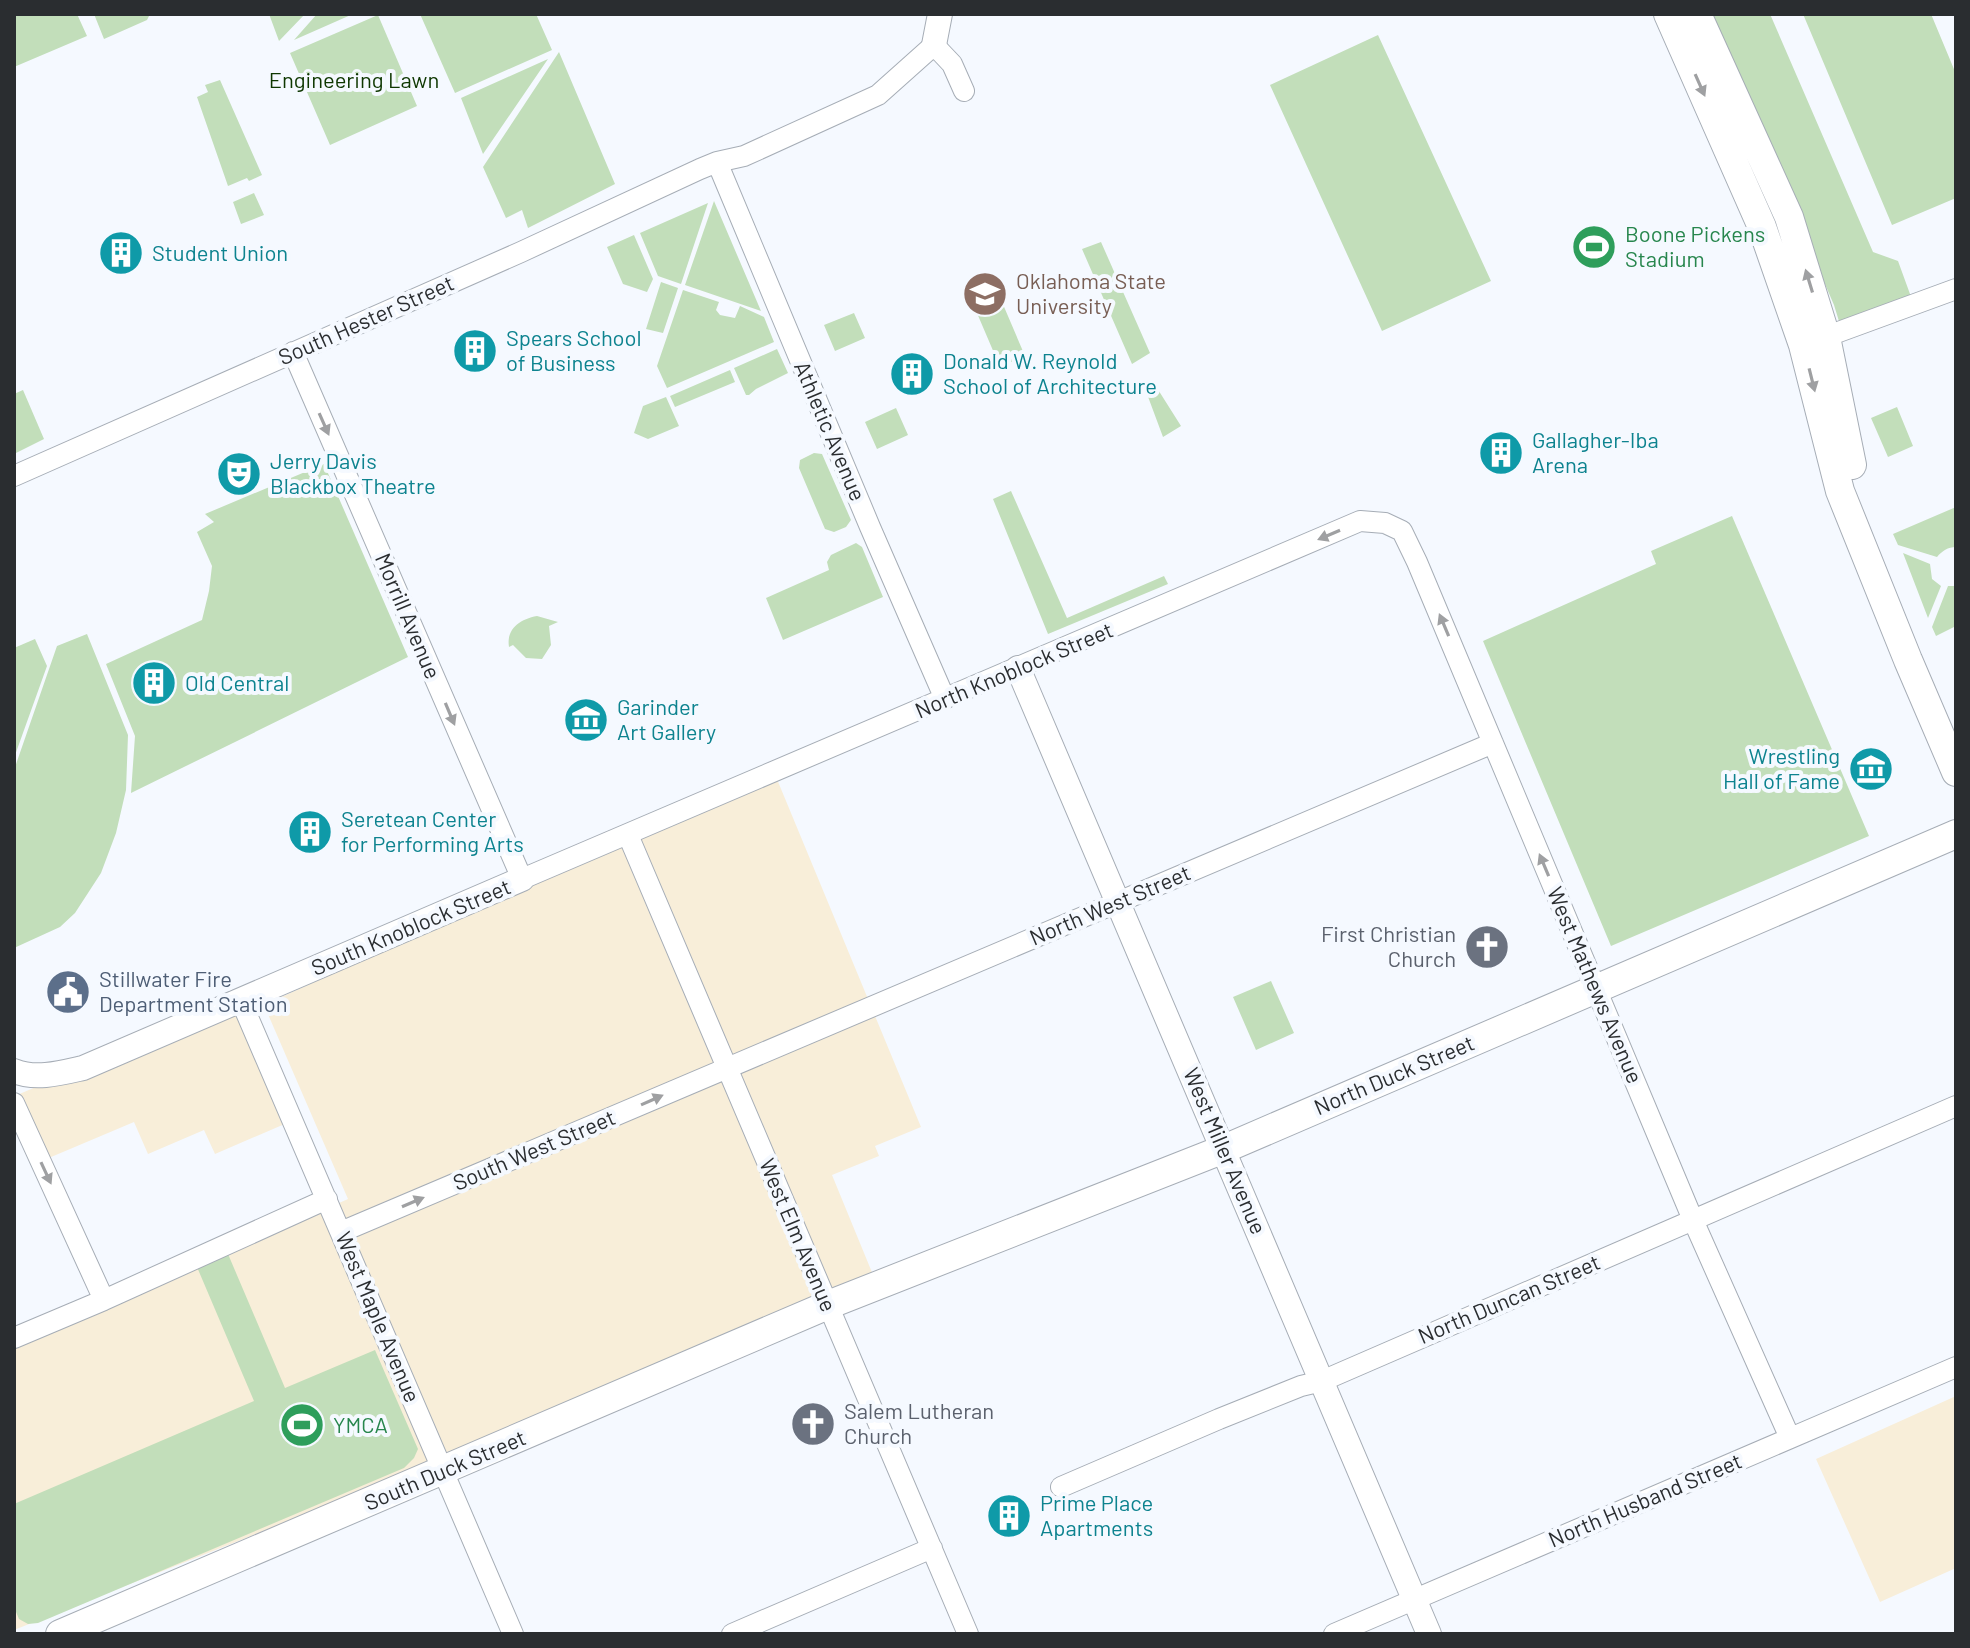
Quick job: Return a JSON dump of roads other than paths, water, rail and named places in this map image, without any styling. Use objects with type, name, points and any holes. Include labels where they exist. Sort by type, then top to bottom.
[{"type":"main road","points":[[1668,14],[1814,341]]},
{"type":"main road","points":[[1697,14],[1789,217],[1814,341],[1856,485],[1860,537],[1956,772]]},
{"type":"main road","name":"North Duck Street","points":[[828,1305],[1224,1149],[1956,834]]},
{"type":"main road","name":"South Duck Street","points":[[60,1634],[828,1305]]},
{"type":"street","points":[[940,14],[934,45],[952,64],[964,91]]},
{"type":"street","name":"South Hester Street","points":[[14,476],[535,246],[717,162],[744,156],[878,95],[934,45]]},
{"type":"street","name":"Athletic Avenue","points":[[717,162],[945,699]]},
{"type":"street","points":[[1814,341],[1956,289]]},
{"type":"street","name":"Morrill Avenue","points":[[293,352],[522,879]]},
{"type":"street","name":"North Knoblock Street","points":[[628,835],[1360,521],[1385,523],[1402,531]]},
{"type":"street","name":"West Mathews Avenue","points":[[1402,531],[1693,1220],[1790,1438]]},
{"type":"street","name":"West Miller Avenue","points":[[1018,668],[1429,1634]]},
{"type":"street","name":"North West Street","points":[[727,1067],[1493,743]]},
{"type":"street","name":"South Knoblock Street","points":[[14,1071],[23,1075],[53,1075],[83,1068],[628,835]]},
{"type":"street","name":"West Elm Avenue","points":[[628,835],[968,1634]]},
{"type":"street","name":"West Maple Avenue","points":[[241,1001],[513,1634]]},
{"type":"street","name":"South West Street","points":[[341,1232],[727,1067]]},
{"type":"street","points":[[14,1103],[104,1300]]},
{"type":"street","name":"North Duncan Street","points":[[1061,1487],[1232,1414],[1301,1386],[1322,1381],[1956,1106]]},
{"type":"street","points":[[14,1338],[327,1199]]},
{"type":"street","name":"North Husband Street","points":[[1334,1634],[1956,1367]]},
{"type":"street","points":[[732,1634],[932,1548]]},
{"type":"place","name":"Boone Pickens Stadium","points":[[1594,247]]},
{"type":"place","name":"Student Union","points":[[121,253]]},
{"type":"place","name":"Oklahoma State University","points":[[985,294]]},
{"type":"place","name":"Spears School of Business","points":[[475,351]]},
{"type":"place","name":"Donald W. Reynold School of Architecture","points":[[912,374]]},
{"type":"place","name":"Gallagher-Iba Arena","points":[[1501,453]]},
{"type":"place","name":"Jerry Davis Blackbox Theatre","points":[[239,474]]},
{"type":"place","name":"Old Central","points":[[154,683]]},
{"type":"place","name":"Garinder Art Gallery","points":[[586,720]]},
{"type":"place","name":"Wrestling Hall of Fame","points":[[1871,769]]},
{"type":"place","name":"Seretean Center for Performing Arts","points":[[310,832]]},
{"type":"place","name":"First Christian Church","points":[[1487,947]]},
{"type":"place","name":"Stillwater Fire Department Station","points":[[68,992]]},
{"type":"place","name":"Salem Lutheran Church","points":[[813,1424]]},
{"type":"place","name":"YMCA","points":[[302,1425]]},
{"type":"place","name":"Prime Place Apartments","points":[[1009,1516]]},
{"type":"park label","name":"Engineering Lawn","points":[[354,80]]}]
